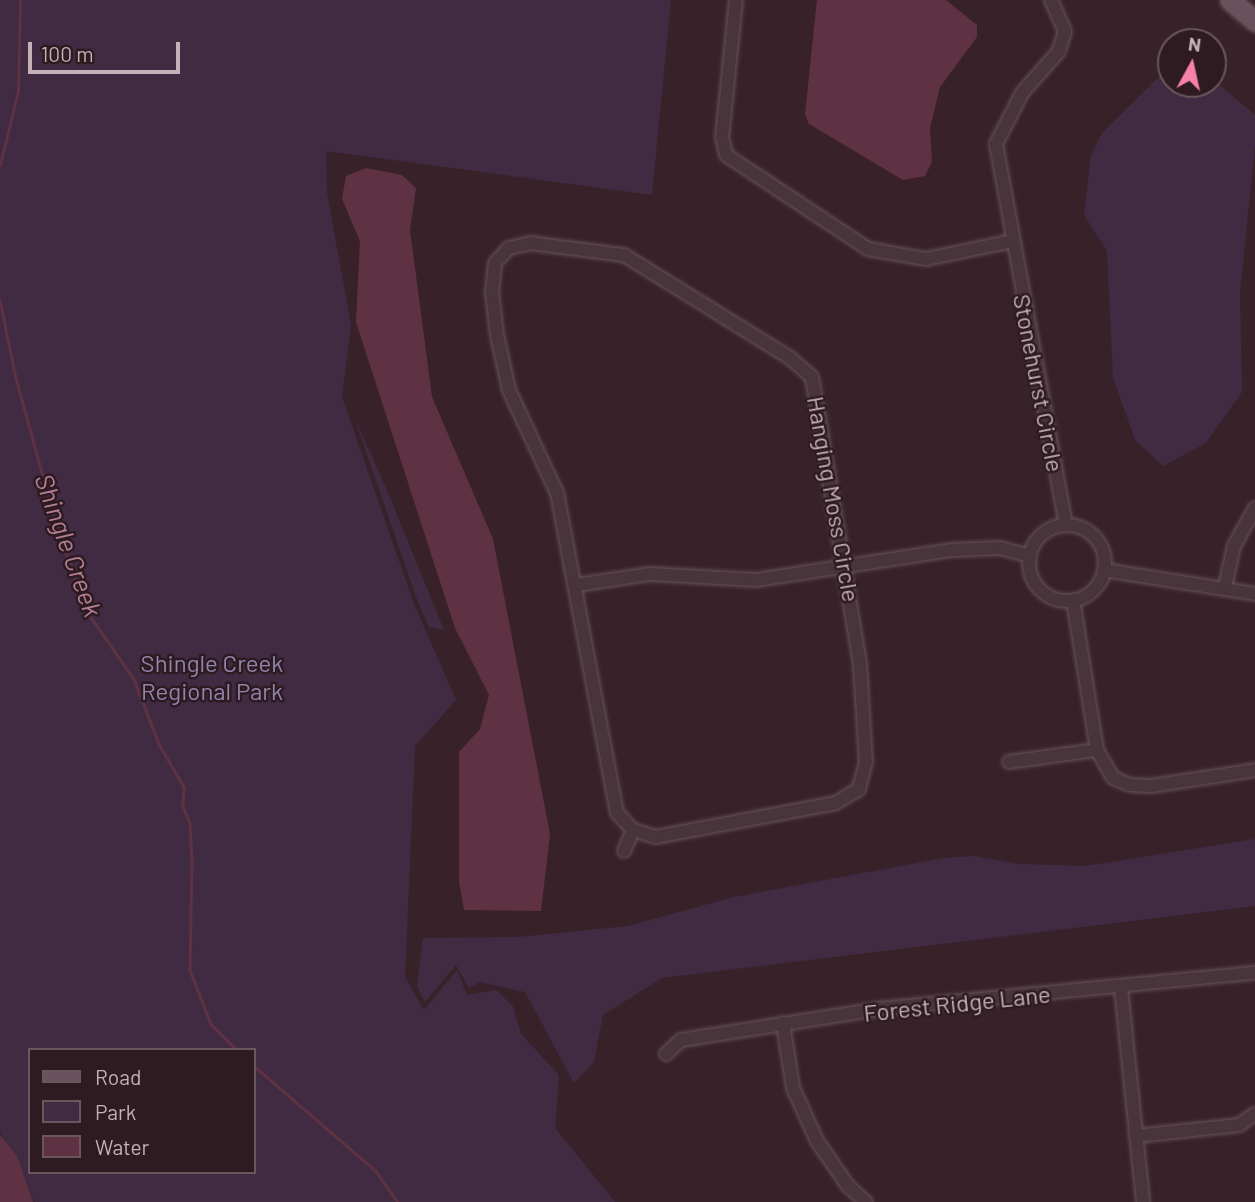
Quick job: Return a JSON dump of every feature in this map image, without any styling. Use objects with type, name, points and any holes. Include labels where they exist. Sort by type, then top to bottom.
[{"type":"main road","points":[[1230,0],[1255,21]]},
{"type":"street","points":[[736,0],[722,137],[726,155],[868,249],[926,258],[1012,241]]},
{"type":"street","name":"Stonehurst Circle","points":[[1051,0],[1065,31],[1059,51],[1022,93],[1005,118],[996,144],[1066,525]]},
{"type":"street","name":"Hanging Moss Circle","points":[[530,243],[624,255],[790,358],[812,377],[847,569],[860,665],[866,762],[859,789],[836,803],[669,834],[656,836],[632,830],[617,813],[577,585],[557,493],[509,390],[497,335],[492,292],[495,263],[509,248],[530,243]]},
{"type":"street","points":[[1225,587],[1234,546],[1255,508]]},
{"type":"street","points":[[1066,525],[1089,531],[1098,541],[1104,569],[1092,591],[1073,600],[1056,599],[1037,586],[1029,556],[1043,533],[1066,525]]},
{"type":"street","points":[[577,585],[650,574],[757,580],[847,569],[953,550],[1000,548],[1029,556]]},
{"type":"street","points":[[1104,569],[1255,593]]},
{"type":"street","points":[[1073,600],[1097,750],[1112,778],[1130,785],[1255,771]]},
{"type":"street","points":[[1009,762],[1097,750]]},
{"type":"street","points":[[624,851],[632,830]]},
{"type":"street","name":"Forest Ridge Lane","points":[[666,1054],[681,1040],[878,1009],[1121,988],[1255,973]]},
{"type":"street","points":[[1121,988],[1143,1202]]},
{"type":"street","points":[[783,1023],[793,1088],[817,1141],[866,1202]]},
{"type":"street","points":[[1136,1136],[1240,1125],[1255,1114]]},
{"type":"green space","name":"Shingle Creek Regional Park","points":[[0,0],[671,0],[652,195],[326,151],[327,193],[351,325],[342,397],[414,604],[456,700],[415,746],[405,977],[424,1010],[457,970],[467,995],[496,990],[513,1006],[521,1034],[559,1075],[555,1128],[615,1202],[34,1202],[0,1132]]},
{"type":"green space","points":[[1157,79],[1157,98],[1227,98],[1227,91],[1255,115],[1255,146],[1240,292],[1242,392],[1206,443],[1163,466],[1135,440],[1113,377],[1107,251],[1084,215],[1091,155],[1102,133]]},
{"type":"green space","points":[[354,417],[444,630],[429,627],[418,602]]},
{"type":"green space","points":[[1255,839],[1255,906],[662,978],[603,1015],[594,1062],[574,1083],[525,992],[480,982],[469,988],[456,965],[425,1002],[417,986],[423,938],[518,937],[628,926],[734,897],[944,858],[973,856],[1020,864],[1085,866]]},
{"type":"water","points":[[817,0],[946,0],[977,25],[977,37],[940,87],[930,128],[932,162],[925,176],[903,180],[809,124],[805,114]]},
{"type":"water","points":[[366,168],[402,175],[416,188],[410,230],[432,397],[493,539],[550,834],[541,911],[464,910],[459,881],[459,752],[480,729],[489,695],[455,628],[356,322],[360,241],[342,199],[346,176]]},
{"type":"water","points":[[0,1135],[17,1156],[33,1202],[0,1202]]},
{"type":"waterway","name":"Shingle Creek","points":[[0,165],[18,91],[20,0]]},
{"type":"waterway","name":"Shingle Creek","points":[[0,300],[15,374],[55,520],[86,610],[134,679],[159,744],[184,787],[183,806],[190,823],[192,860],[190,970],[211,1024],[235,1048]]},
{"type":"waterway","name":"Shingle Creek","points":[[256,1068],[376,1171],[398,1202]]}]
